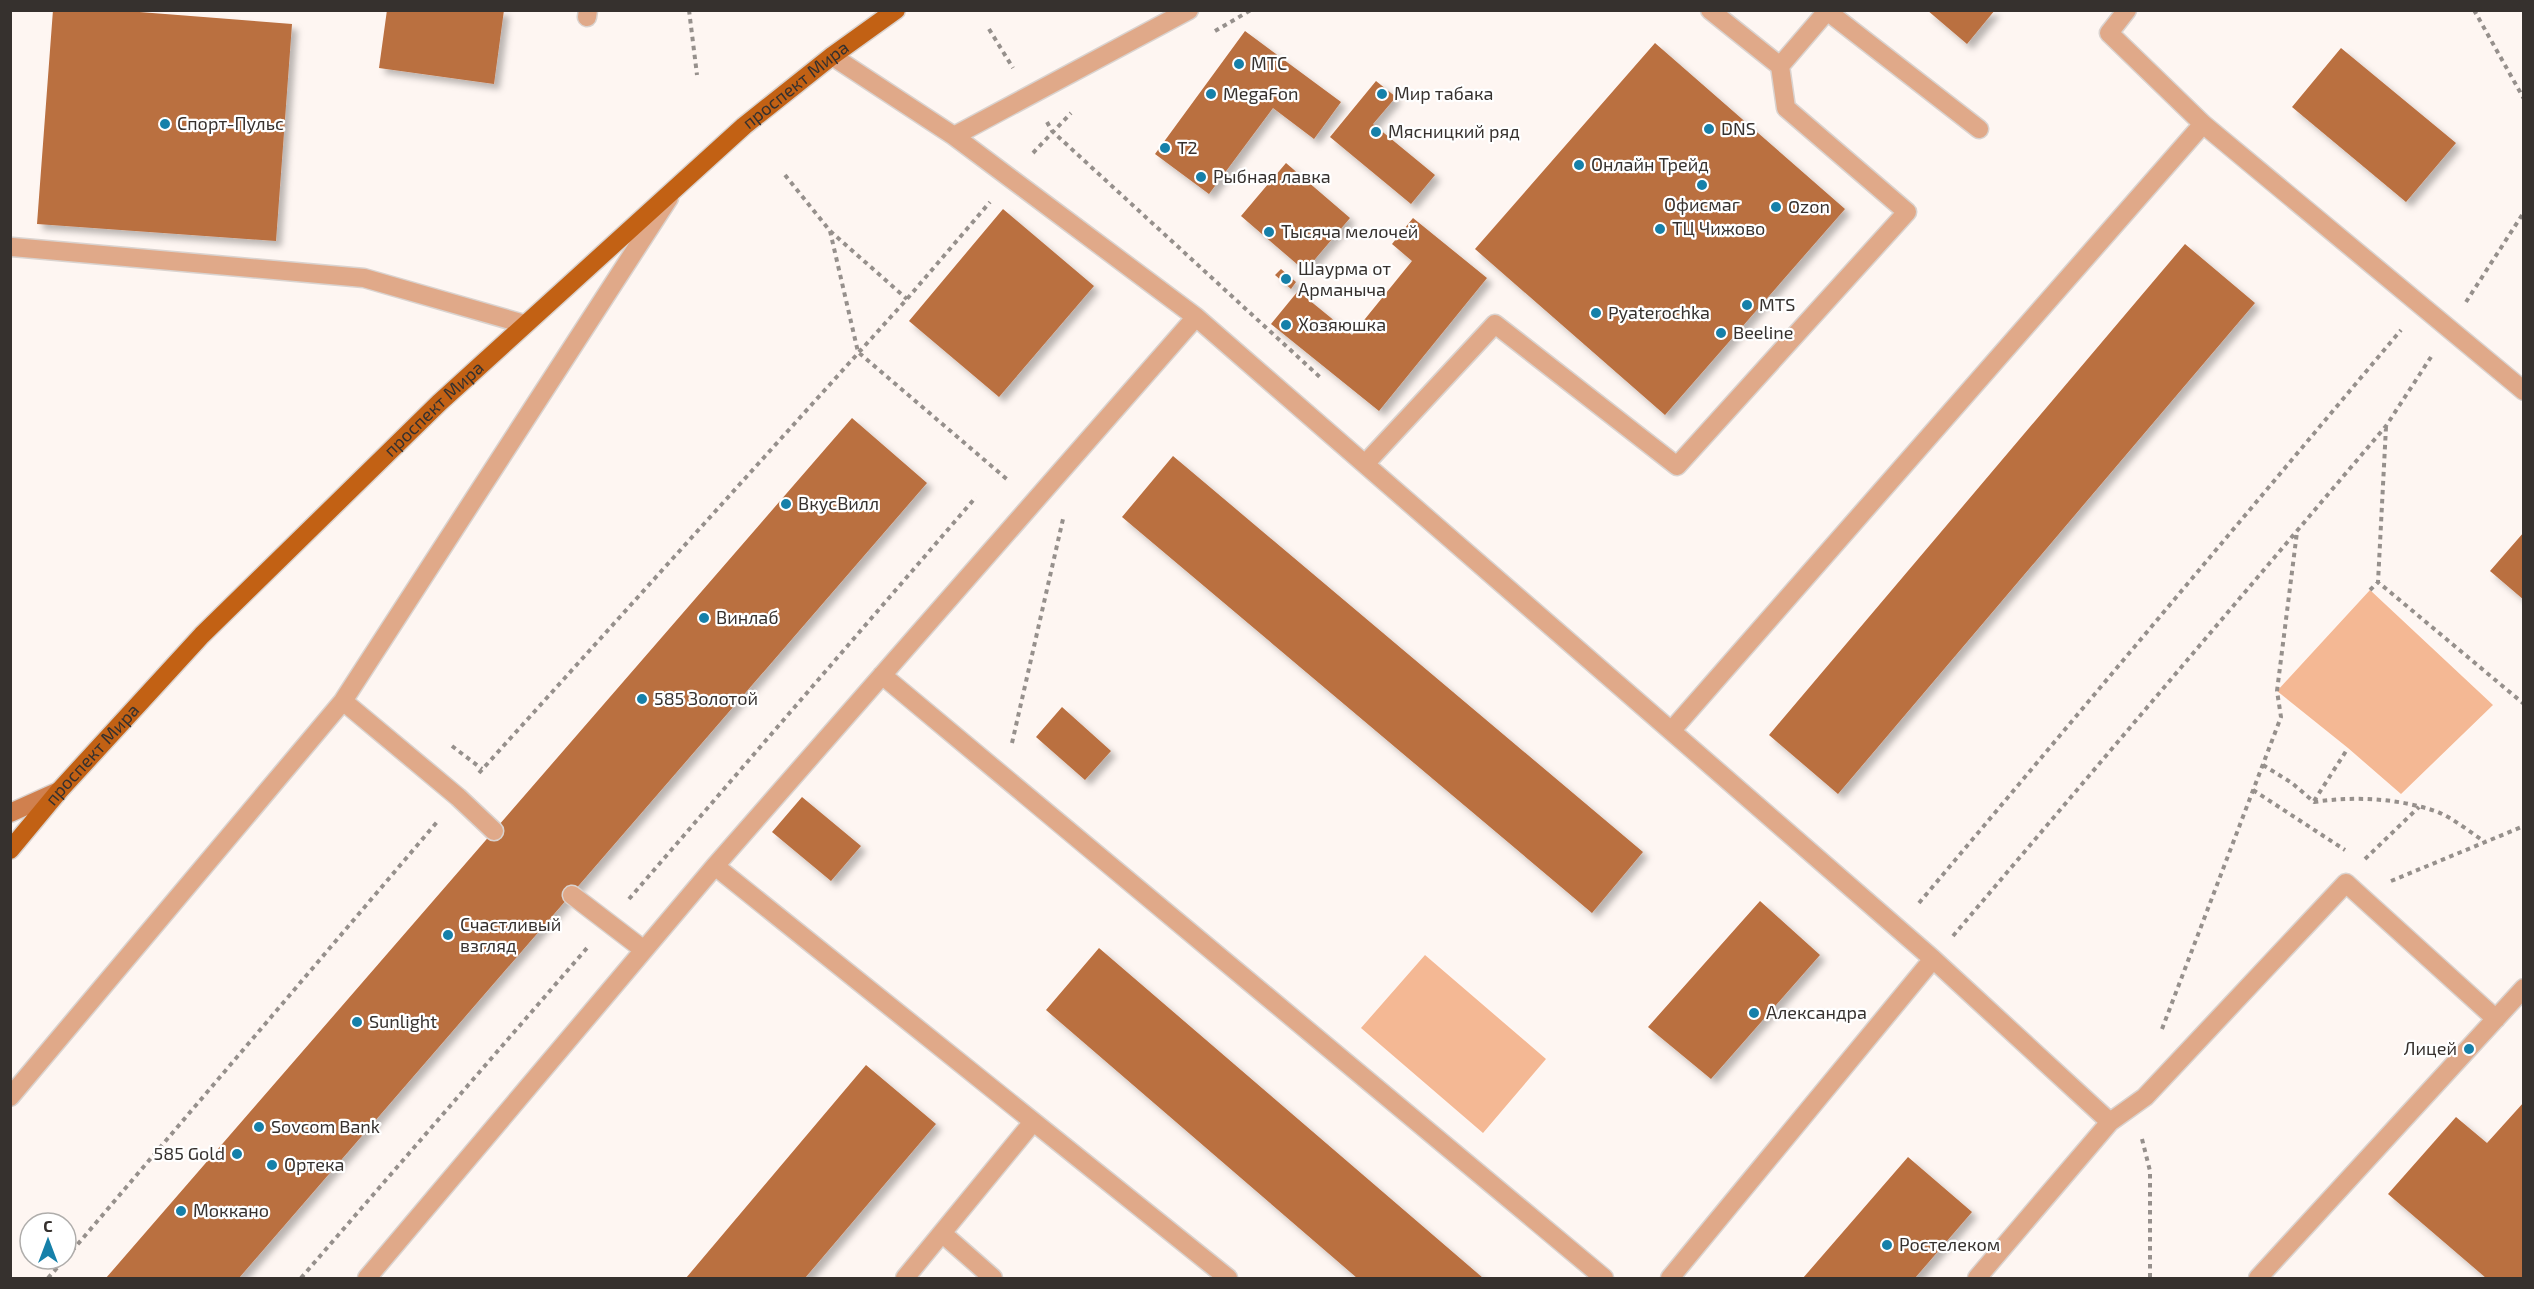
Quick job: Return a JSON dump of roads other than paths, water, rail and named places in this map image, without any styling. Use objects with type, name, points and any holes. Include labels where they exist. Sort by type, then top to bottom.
[{"type":"main road","name":"проспект Мира","points":[[10,850],[59,791],[202,635],[431,411],[744,126],[896,10]]},
{"type":"street","points":[[10,813],[59,791]]},
{"type":"lane","points":[[954,136],[1188,10]]},
{"type":"lane","points":[[1365,464],[1495,324],[1677,466],[1907,212],[1786,108],[1780,66],[1710,10]]},
{"type":"lane","points":[[2127,10],[2109,33],[2203,124],[2523,391]]},
{"type":"lane","points":[[1780,66],[1828,11],[1979,129]]},
{"type":"lane","points":[[832,57],[954,136],[1196,317],[1933,959],[2110,1122]]},
{"type":"lane","points":[[1672,730],[2203,124]]},
{"type":"lane","points":[[10,1097],[344,701],[676,188]]},
{"type":"lane","points":[[12,247],[364,278],[524,324]]},
{"type":"lane","points":[[367,1278],[715,866],[1196,317]]},
{"type":"lane","points":[[882,675],[1604,1278]]},
{"type":"lane","points":[[344,701],[458,797],[494,831]]},
{"type":"lane","points":[[715,866],[1227,1278]]},
{"type":"lane","points":[[1977,1278],[2110,1122],[2145,1097],[2346,884],[2496,1019]]},
{"type":"lane","points":[[572,895],[644,950]]},
{"type":"lane","points":[[1670,1278],[1933,959]]},
{"type":"lane","points":[[2258,1278],[2523,988]]},
{"type":"lane","points":[[905,1278],[1033,1122]]},
{"type":"lane","points":[[943,1234],[993,1278]]},
{"type":"place","name":"МТС","points":[[1239,64]]},
{"type":"place","name":"MegaFon","points":[[1211,94]]},
{"type":"place","name":"Мир табака","points":[[1382,94]]},
{"type":"place","name":"Спорт-Пульс","points":[[165,124]]},
{"type":"place","name":"DNS","points":[[1709,129]]},
{"type":"place","name":"Мясницкий ряд","points":[[1376,132]]},
{"type":"place","name":"T2","points":[[1165,148]]},
{"type":"place","name":"Онлайн Трейд","points":[[1579,165]]},
{"type":"place","name":"Рыбная лавка","points":[[1201,177]]},
{"type":"place","name":"Офисмаг","points":[[1702,185]]},
{"type":"place","name":"Ozon","points":[[1776,207]]},
{"type":"place","name":"ТЦ Чижово","points":[[1660,229]]},
{"type":"place","name":"Тысяча мелочей","points":[[1269,232]]},
{"type":"place","name":"Шаурма от Арманыча","points":[[1286,279]]},
{"type":"place","name":"MTS","points":[[1747,305]]},
{"type":"place","name":"Pyaterochka","points":[[1596,313]]},
{"type":"place","name":"Хозяюшка","points":[[1286,325]]},
{"type":"place","name":"Beeline","points":[[1721,333]]},
{"type":"place","name":"ВкусВилл","points":[[786,504]]},
{"type":"place","name":"Винлаб","points":[[704,618]]},
{"type":"place","name":"585 Золотой","points":[[642,699]]},
{"type":"place","name":"Счастливый взгляд","points":[[448,935]]},
{"type":"place","name":"Александра","points":[[1754,1013]]},
{"type":"place","name":"Sunlight","points":[[357,1022]]},
{"type":"place","name":"Лицей","points":[[2469,1049]]},
{"type":"place","name":"Sovcom Bank","points":[[259,1127]]},
{"type":"place","name":"585 Gold","points":[[237,1154]]},
{"type":"place","name":"Ортека","points":[[272,1165]]},
{"type":"place","name":"Моккано","points":[[181,1211]]},
{"type":"place","name":"Ростелеком","points":[[1887,1245]]}]
